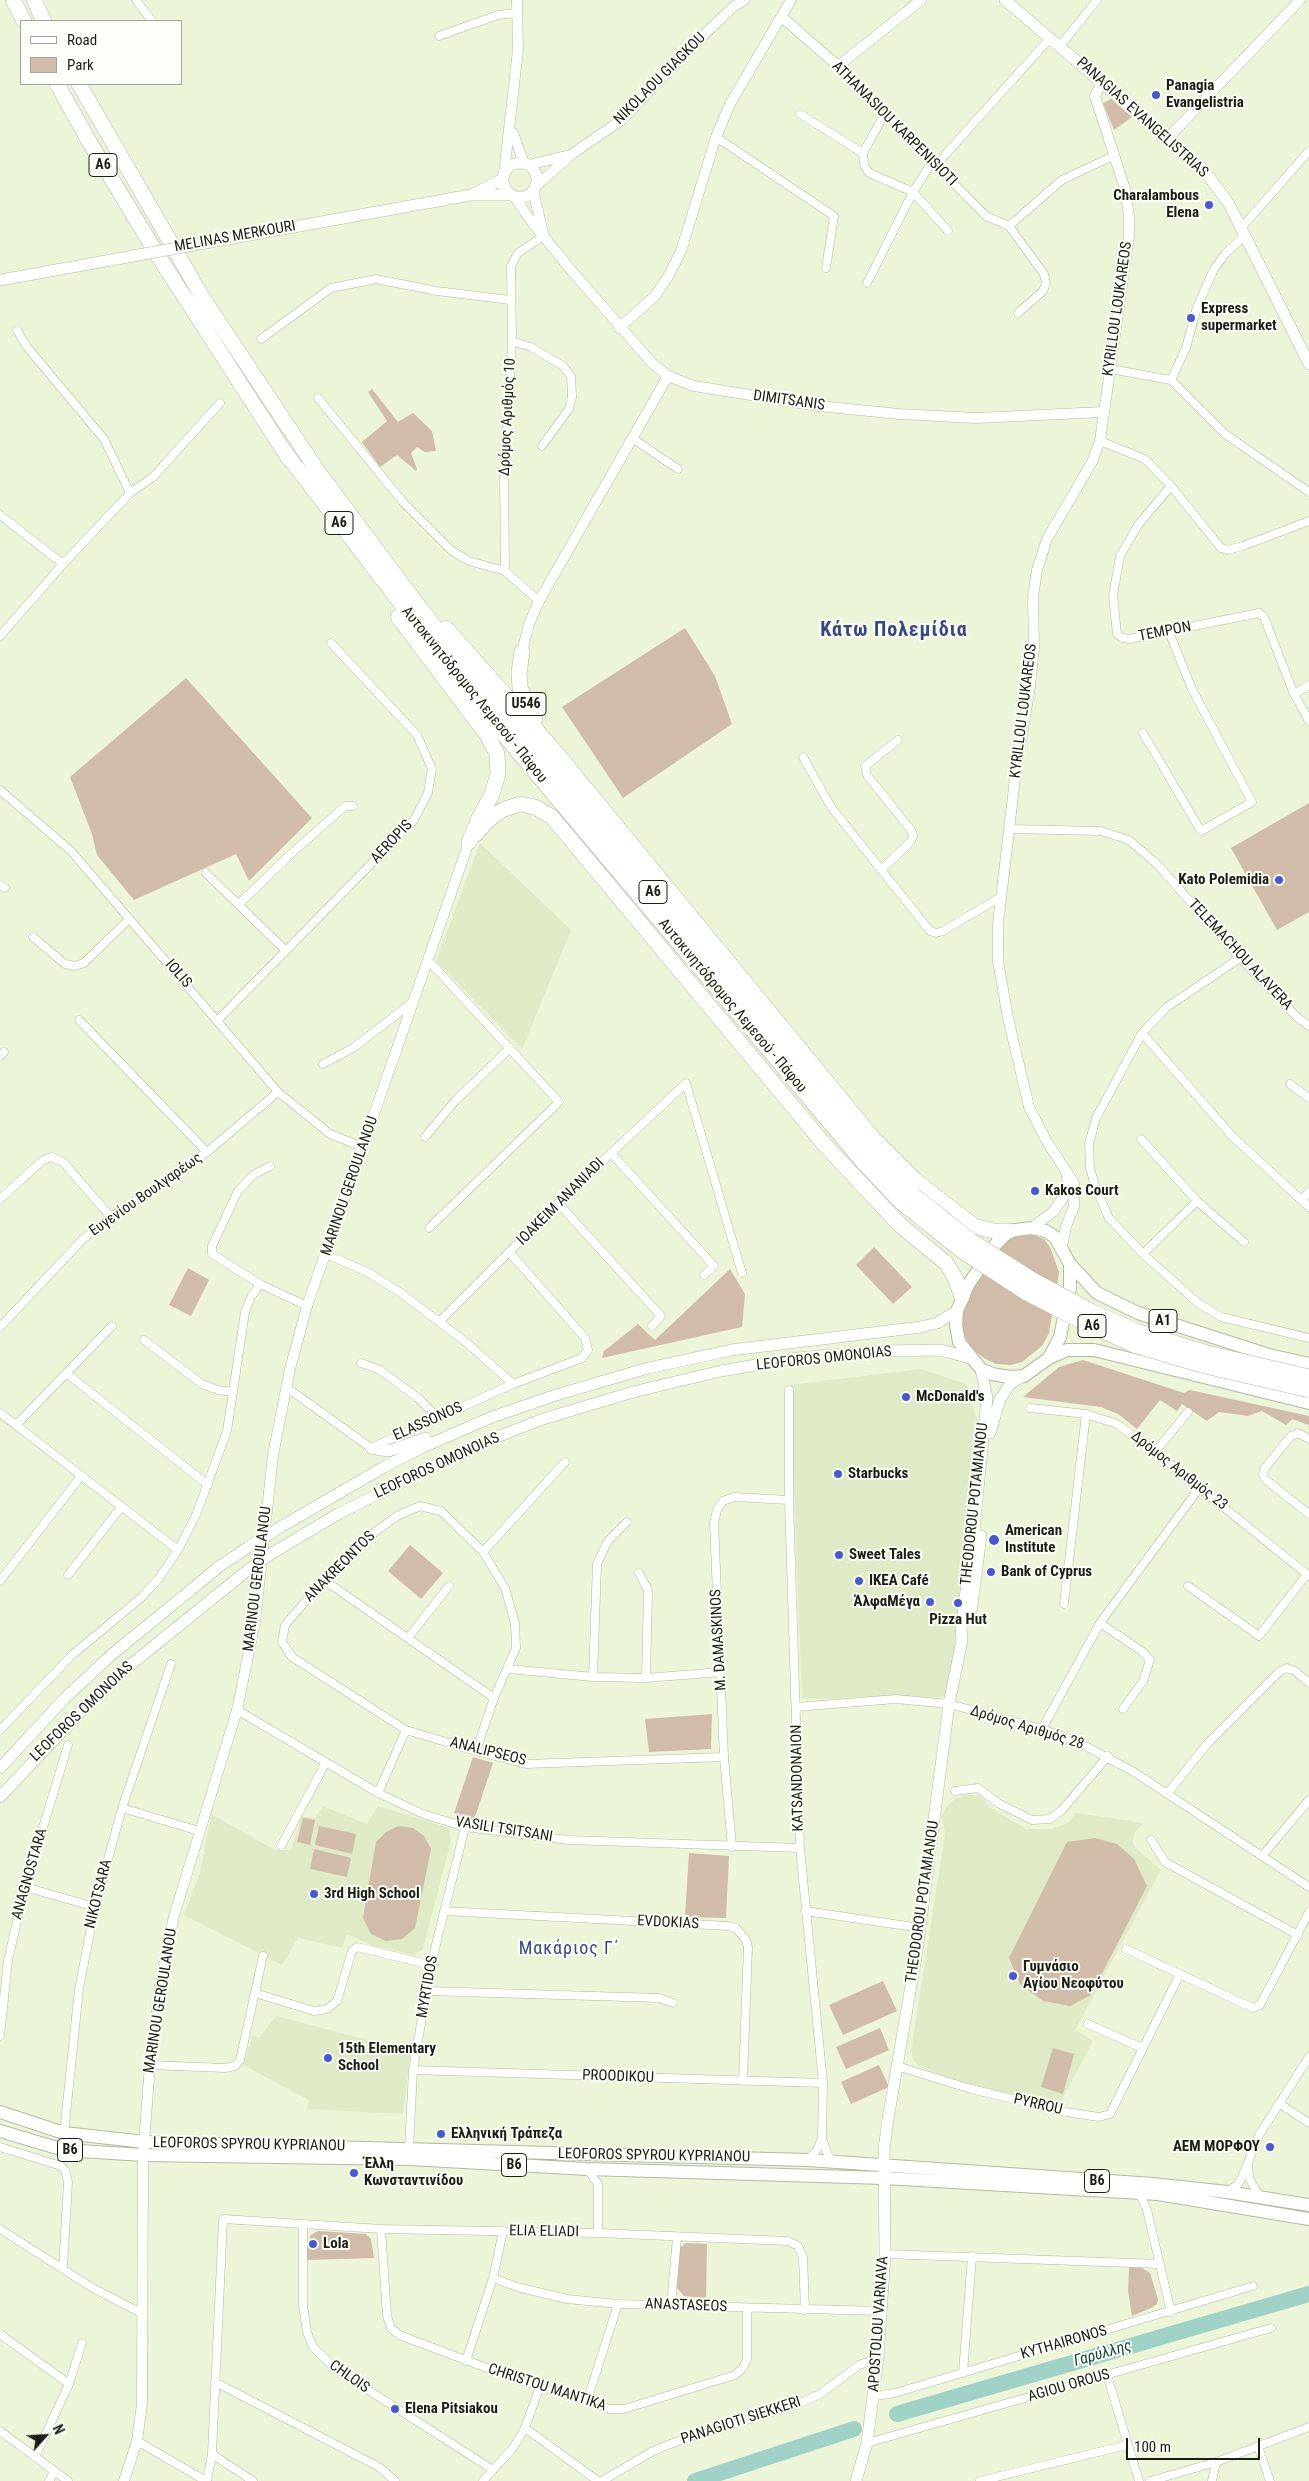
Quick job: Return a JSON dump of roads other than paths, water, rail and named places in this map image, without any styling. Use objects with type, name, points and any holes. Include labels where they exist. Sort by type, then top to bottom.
[{"type":"highway","points":[[13,0],[23,20]]},
{"type":"highway","points":[[34,0],[44,20]]},
{"type":"highway","name":"A6","points":[[58,85],[90,143],[222,342],[284,451]]},
{"type":"highway","name":"A6","points":[[80,85],[204,300],[222,342]]},
{"type":"highway","name":"Αυτοκινητόδρομος Λεμεσού - Πάφου","points":[[222,342],[455,653],[907,1199],[1033,1280],[1093,1312],[1139,1332],[1207,1353],[1309,1377]]},
{"type":"highway","points":[[284,451],[329,526],[487,735],[497,754],[498,774],[492,794],[469,842]]},
{"type":"highway","name":"Αυτοκινητόδρομος Λεμεσού - Πάφου","points":[[284,451],[478,704],[863,1162],[907,1199],[962,1252],[1009,1282],[1087,1324],[1134,1345],[1205,1366],[1309,1390]]},
{"type":"highway","points":[[402,584],[460,643],[554,750],[873,1138],[915,1180],[974,1226],[993,1231],[1009,1231]]},
{"type":"highway","name":"U546","points":[[522,652],[519,673],[520,688],[525,702],[554,750]]},
{"type":"highway","points":[[478,704],[522,769],[585,855]]},
{"type":"highway","points":[[469,842],[487,821],[502,810],[520,804],[535,806],[552,817],[824,1144],[900,1225],[947,1264],[956,1280],[959,1304]]},
{"type":"main road","name":"PANAGIAS EVANGELISTRIAS","points":[[1005,0],[1061,45],[1101,83],[1204,170],[1229,204],[1244,231],[1309,364]]},
{"type":"main road","points":[[514,164],[526,164],[535,172],[534,188],[523,197],[514,196],[504,186],[504,176],[514,164]]},
{"type":"main road","name":"MELINAS MERKOURI","points":[[471,195],[504,176]]},
{"type":"main road","name":"MELINAS MERKOURI","points":[[0,280],[471,195],[514,196]]},
{"type":"main road","name":"A1","points":[[1009,1231],[1031,1228],[1046,1231],[1062,1246],[1070,1264],[1097,1293],[1138,1313],[1269,1355],[1309,1364]]},
{"type":"main road","points":[[1009,1231],[991,1251],[959,1304],[956,1325],[959,1342],[981,1370],[1010,1377],[1024,1376]]},
{"type":"main road","name":"A1","points":[[1049,1358],[1060,1337],[1070,1288],[1070,1264]]},
{"type":"main road","name":"LEOFOROS OMONOIAS","points":[[0,1768],[64,1699],[110,1656],[220,1566],[277,1529],[384,1467],[461,1430],[556,1395],[648,1368],[731,1350],[921,1327],[937,1323],[959,1304]]},
{"type":"main road","name":"LEOFOROS OMONOIAS","points":[[0,1796],[106,1684],[249,1569],[274,1552],[346,1510],[474,1446],[543,1419],[633,1392],[721,1371],[798,1358],[879,1351],[942,1350],[970,1358]]},
{"type":"main road","name":"A1","points":[[1024,1376],[1049,1358],[1067,1350],[1094,1350],[1309,1403]]},
{"type":"main road","name":"THEODOROU POTAMIANOU","points":[[884,2172],[888,2119],[921,1928],[949,1704],[962,1640],[961,1628],[974,1531],[987,1398],[981,1370]]},
{"type":"main road","name":"THEODOROU POTAMIANOU","points":[[962,1640],[968,1630],[974,1595],[993,1419],[1004,1393],[1011,1383],[1024,1376]]},
{"type":"main road","points":[[371,1448],[388,1451],[444,1432],[461,1430]]},
{"type":"main road","name":"LEOFOROS SPYROU KYPRIANOU","points":[[0,2112],[64,2133],[145,2142],[835,2162],[884,2172],[1158,2194],[1309,2220]]},
{"type":"main road","name":"LEOFOROS SPYROU KYPRIANOU","points":[[0,2131],[64,2150],[143,2156],[410,2159],[587,2169],[884,2172],[1153,2184],[1227,2192],[1309,2205]]},
{"type":"main road","name":"APOSTOLOU VARNAVA","points":[[856,2481],[868,2443],[878,2358],[885,2254],[884,2172]]},
{"type":"street","points":[[136,0],[151,20]]},
{"type":"street","points":[[504,176],[518,50],[516,0]]},
{"type":"street","name":"NIKOLAOU GIAGKOU","points":[[534,188],[572,154],[623,119],[688,50],[733,7],[744,0]]},
{"type":"street","points":[[838,66],[921,0]]},
{"type":"street","points":[[1061,45],[1097,0]]},
{"type":"street","points":[[1167,139],[1300,0]]},
{"type":"street","points":[[619,328],[655,296],[669,275],[681,251],[716,137],[746,76],[783,18],[790,1]]},
{"type":"street","points":[[439,36],[498,15],[517,13]]},
{"type":"street","name":"ATHANASIOU KARPENISIOTI","points":[[783,18],[838,66],[884,115],[986,216],[1009,226]]},
{"type":"street","points":[[867,283],[913,192],[934,163],[1051,37]]},
{"type":"street","name":"KYRILLOU LOUKAREOS","points":[[1062,1246],[1066,1226],[1074,1207],[1076,1196],[1074,1183],[1047,1142],[1029,1107],[1021,1077],[998,961],[998,924],[1016,770],[1030,685],[1034,647],[1033,597],[1037,570],[1047,539],[1092,462],[1100,441],[1129,235],[1129,216],[1125,189],[1096,96],[1101,83]]},
{"type":"street","points":[[800,114],[863,153]]},
{"type":"street","points":[[884,115],[863,153],[864,165],[868,173],[913,192],[948,230]]},
{"type":"street","points":[[511,125],[514,142],[526,164]]},
{"type":"street","points":[[716,137],[834,216],[826,268]]},
{"type":"street","points":[[1172,380],[1186,348],[1197,307],[1214,269],[1309,151]]},
{"type":"street","name":"NIKOLAOU GIAGKOU","points":[[526,164],[572,154]]},
{"type":"street","points":[[1018,313],[1042,291],[1046,283],[1044,274],[1009,226],[1062,180],[1115,155]]},
{"type":"street","name":"DIMITSANIS","points":[[534,188],[544,234]]},
{"type":"street","name":"DIMITSANIS","points":[[514,196],[528,217],[544,234],[619,328],[652,363],[668,376],[694,386],[819,406],[899,414],[976,418],[1103,412]]},
{"type":"street","name":"Δρόμος Αριθμός 10","points":[[505,571],[504,473],[512,341],[511,266],[518,253],[544,234]]},
{"type":"street","points":[[261,339],[332,288],[376,279],[437,291],[510,300]]},
{"type":"street","points":[[17,330],[27,347],[104,439],[130,493]]},
{"type":"street","points":[[512,341],[531,347],[563,366],[571,376],[572,397],[569,409],[542,446]]},
{"type":"street","points":[[1110,369],[1172,380],[1225,434],[1309,492]]},
{"type":"street","name":"U546","points":[[522,652],[529,624],[539,601],[668,376]]},
{"type":"street","points":[[318,398],[404,502],[452,551],[468,561],[505,571],[539,601]]},
{"type":"street","points":[[0,636],[63,564],[130,493],[153,477],[220,404]]},
{"type":"street","points":[[632,438],[678,470]]},
{"type":"street","points":[[1100,441],[1145,459],[1171,486],[1217,544],[1227,550],[1243,546],[1309,521]]},
{"type":"street","name":"TEMPON","points":[[1171,486],[1126,542],[1117,567],[1113,596],[1115,628],[1122,638],[1169,632],[1259,613],[1264,617],[1294,694],[1309,721]]},
{"type":"street","points":[[0,515],[63,564]]},
{"type":"street","points":[[1143,733],[1198,828],[1205,830],[1252,802],[1192,689],[1169,632]]},
{"type":"street","name":"AEROPIS","points":[[218,1020],[414,820],[428,793],[432,770],[417,735],[331,643]]},
{"type":"street","points":[[1294,694],[1309,685]]},
{"type":"street","points":[[881,870],[911,841],[913,835],[867,775],[865,766],[898,740]]},
{"type":"street","points":[[803,757],[830,807],[930,931],[936,933],[1002,896]]},
{"type":"street","name":"IOLIS","points":[[0,790],[71,851],[278,1092],[330,1134],[363,1147]]},
{"type":"street","points":[[239,904],[293,852],[345,806],[354,806]]},
{"type":"street","name":"TELEMACHOU ALAVERA","points":[[1010,829],[1101,831],[1129,840],[1158,865],[1240,958],[1298,1018],[1309,1026]]},
{"type":"street","name":"MARINOU GEROULANOU","points":[[124,2481],[137,2441],[142,2404],[143,2156],[150,2065],[160,1986],[174,1916],[237,1710],[255,1622],[273,1455],[286,1387],[307,1306],[469,842]]},
{"type":"street","points":[[206,873],[286,952]]},
{"type":"street","points":[[33,937],[65,964],[75,966],[84,963],[129,919]]},
{"type":"street","points":[[1240,958],[1167,1007],[1142,1033],[1102,1105],[1090,1144],[1090,1168],[1096,1189],[1109,1218],[1143,1254],[1198,1303],[1221,1317],[1309,1338]]},
{"type":"street","points":[[428,960],[560,1102],[429,1228]]},
{"type":"street","points":[[323,1064],[353,1048],[414,1001]]},
{"type":"street","points":[[79,1020],[207,1152]]},
{"type":"street","points":[[1142,1033],[1233,1137],[1309,1207]]},
{"type":"street","points":[[425,1137],[455,1101],[510,1048]]},
{"type":"street","name":"IOAKEIM ANANIADI","points":[[438,1322],[510,1253],[558,1203],[686,1083],[742,1273]]},
{"type":"street","points":[[1290,1084],[1309,1098]]},
{"type":"street","name":"Ευγενίου Βουλγαρέως","points":[[0,1327],[83,1239],[111,1217],[207,1152],[278,1092]]},
{"type":"street","points":[[1141,1139],[1197,1201],[1244,1242]]},
{"type":"street","points":[[611,1153],[714,1266],[704,1275]]},
{"type":"street","points":[[0,1199],[43,1160],[52,1157],[63,1162],[111,1217]]},
{"type":"street","points":[[270,1166],[253,1175],[238,1191],[212,1246],[212,1254],[260,1284],[307,1306]]},
{"type":"street","points":[[1031,1228],[1053,1212],[1065,1195],[1068,1183],[1065,1169]]},
{"type":"street","points":[[1302,1200],[1309,1192]]},
{"type":"street","points":[[1143,1254],[1197,1201]]},
{"type":"street","points":[[558,1203],[661,1316],[652,1326]]},
{"type":"street","name":"ELASSONOS","points":[[371,1448],[513,1384],[582,1358],[588,1350],[585,1338],[510,1253]]},
{"type":"street","points":[[326,1254],[369,1274],[401,1293],[492,1363],[513,1384]]},
{"type":"street","points":[[0,1730],[72,1655],[142,1596],[159,1578],[178,1550],[196,1515],[227,1432],[245,1312],[251,1296],[260,1284]]},
{"type":"street","points":[[16,1425],[112,1326]]},
{"type":"street","points":[[144,1340],[202,1384],[218,1390],[233,1392]]},
{"type":"street","points":[[360,1362],[380,1370],[418,1398],[438,1418]]},
{"type":"street","points":[[66,1372],[208,1485]]},
{"type":"street","points":[[286,1387],[371,1448]]},
{"type":"street","name":"KATSANDONAION","points":[[789,1390],[789,1500],[800,1848],[823,2083],[822,2140]]},
{"type":"street","name":"Δρόμος Αριθμός 23","points":[[1030,1408],[1086,1414],[1117,1424],[1200,1487],[1308,1575]]},
{"type":"street","points":[[1155,1452],[1188,1412]]},
{"type":"street","points":[[0,1413],[178,1550]]},
{"type":"street","points":[[1064,1604],[1086,1414]]},
{"type":"street","points":[[1309,1439],[1298,1433],[1291,1436],[1263,1475],[1266,1480],[1309,1514]]},
{"type":"street","points":[[483,1552],[565,1462]]},
{"type":"street","points":[[0,1580],[81,1476]]},
{"type":"street","points":[[1042,1729],[1100,1622],[1200,1487]]},
{"type":"street","name":"M. DAMASKINOS","points":[[732,1847],[724,1757],[714,1523],[717,1510],[723,1501],[734,1497],[789,1500]]},
{"type":"street","name":"ANAKREONTOS","points":[[282,1642],[285,1625],[324,1580],[364,1540],[397,1516],[420,1506],[441,1511],[483,1552],[505,1588],[515,1623],[516,1648],[494,1698],[476,1751]]},
{"type":"street","points":[[68,1576],[121,1507]]},
{"type":"street","points":[[592,1677],[597,1564],[608,1541],[627,1522]]},
{"type":"street","points":[[639,1573],[648,1590],[646,1678]]},
{"type":"street","points":[[1188,1586],[1258,1636],[1308,1575]]},
{"type":"street","points":[[324,1580],[494,1698]]},
{"type":"street","points":[[408,1638],[449,1586]]},
{"type":"street","points":[[1100,1622],[1143,1652],[1150,1660],[1143,1681],[1123,1709]]},
{"type":"street","name":"ANALIPSEOS","points":[[282,1642],[292,1657],[406,1730],[476,1751],[526,1764],[724,1757]]},
{"type":"street","name":"NIKOTSARA","points":[[64,2133],[79,1989],[95,1907],[122,1808],[171,1664]]},
{"type":"street","points":[[1167,1794],[1211,1740],[1279,1672],[1288,1668],[1295,1671],[1309,1683]]},
{"type":"street","points":[[508,1669],[592,1677],[646,1678],[721,1672]]},
{"type":"street","name":"Δρόμος Αριθμός 28","points":[[796,1707],[896,1698],[949,1704],[1042,1729],[1078,1742],[1108,1756],[1263,1855],[1309,1887]]},
{"type":"street","name":"VASILI TSITSANI","points":[[237,1710],[378,1793],[424,1814],[465,1827],[569,1840],[800,1848]]},
{"type":"street","points":[[378,1793],[406,1730]]},
{"type":"street","name":"ANAGNOSTARA","points":[[0,2036],[8,1960],[25,1887],[68,1745]]},
{"type":"street","points":[[955,1790],[978,1788],[998,1803],[1032,1820],[1050,1819],[1062,1810],[1108,1756]]},
{"type":"street","points":[[281,1846],[326,1762]]},
{"type":"street","points":[[1263,1855],[1309,1800]]},
{"type":"street","points":[[122,1808],[199,1831]]},
{"type":"street","name":"MYRTIDOS","points":[[409,2149],[414,2070],[431,1965],[465,1827]]},
{"type":"street","points":[[1151,1840],[1166,1862],[1298,1935]]},
{"type":"street","points":[[25,1887],[95,1907]]},
{"type":"street","points":[[805,1910],[921,1928]]},
{"type":"street","name":"EVDOKIAS","points":[[444,1911],[728,1926],[736,1928],[746,1940],[748,1947],[744,2081]]},
{"type":"street","points":[[1126,1948],[1253,2008],[1260,2005],[1309,1912]]},
{"type":"street","points":[[255,1993],[314,2011],[327,2009],[337,2001],[352,1951],[357,1947],[431,1965]]},
{"type":"street","points":[[150,2065],[225,2068],[234,2066],[240,2060],[263,1956]]},
{"type":"street","name":"PYRROU","points":[[897,2066],[971,2089],[1066,2112],[1099,2117],[1110,2114],[1180,1974]]},
{"type":"street","points":[[428,1992],[659,1998],[673,2003]]},
{"type":"street","points":[[1088,2024],[1142,2048]]},
{"type":"street","points":[[1227,2192],[1238,2184],[1259,2135],[1309,2057]]},
{"type":"street","name":"PROODIKOU","points":[[414,2070],[823,2083]]},
{"type":"street","points":[[1280,2104],[1309,2124]]},
{"type":"street","points":[[808,2160],[822,2140]]},
{"type":"street","points":[[822,2140],[828,2155],[835,2162]]},
{"type":"street","points":[[0,2147],[61,2166],[65,2170],[68,2182],[62,2269]]},
{"type":"street","points":[[1248,2159],[1250,2178],[1260,2197]]},
{"type":"street","points":[[587,2169],[598,2184],[598,2233]]},
{"type":"street","points":[[598,2184],[611,2169]]},
{"type":"street","points":[[1138,2193],[1147,2210],[1171,2312]]},
{"type":"street","points":[[1147,2210],[1151,2200],[1158,2194]]},
{"type":"street","name":"ELIA ELIADI","points":[[215,2382],[223,2219],[381,2229],[598,2233],[793,2243],[798,2246],[803,2257],[806,2310]]},
{"type":"street","name":"CHLOIS","points":[[303,2224],[303,2306],[307,2332],[313,2347],[337,2370],[493,2470]]},
{"type":"street","name":"CHRISTOU MANTIKA","points":[[381,2229],[387,2316],[391,2328],[399,2335],[466,2361],[610,2409],[624,2409],[735,2375],[743,2368],[747,2358],[747,2308]]},
{"type":"street","points":[[0,2230],[91,2288],[143,2314]]},
{"type":"street","points":[[466,2361],[493,2278],[503,2231]]},
{"type":"street","points":[[671,2304],[677,2238]]},
{"type":"street","points":[[885,2254],[1159,2264]]},
{"type":"street","points":[[963,2373],[972,2256]]},
{"type":"street","name":"ANASTASEOS","points":[[493,2278],[517,2287],[567,2299],[618,2304],[882,2311]]},
{"type":"street","name":"KYTHAIRONOS","points":[[874,2396],[895,2393],[1253,2286]]},
{"type":"street","points":[[587,2402],[618,2304]]},
{"type":"street","name":"AGIOU OROUS","points":[[868,2443],[1271,2328]]},
{"type":"street","points":[[0,2334],[69,2384]]},
{"type":"street","points":[[35,2457],[69,2384],[82,2343]]},
{"type":"street","name":"PANAGIOTI SIEKKERI","points":[[600,2481],[653,2451],[670,2444],[796,2404],[812,2397],[859,2365],[878,2358]]},
{"type":"street","points":[[1107,2375],[1139,2481]]},
{"type":"street","points":[[137,2441],[207,2481],[212,2454],[215,2382],[379,2467],[395,2481]]},
{"type":"street","points":[[483,2481],[513,2448],[525,2428],[540,2386]]},
{"type":"street","points":[[1150,2481],[1216,2462],[1309,2426]]},
{"type":"street","points":[[525,2428],[600,2481]]},
{"type":"street","points":[[0,2431],[68,2481]]},
{"type":"street","points":[[980,2481],[1127,2445]]},
{"type":"street","points":[[1258,2446],[1270,2481]]},
{"type":"street","points":[[212,2454],[253,2481]]},
{"type":"street","points":[[1212,2481],[1216,2462]]},
{"type":"street","points":[[50,2481],[54,2472]]},
{"type":"waterway","name":"Γαρύλλης","points":[[897,2414],[1309,2294]]},
{"type":"waterway","name":"Γαρύλλης","points":[[695,2481],[854,2429]]},
{"type":"place","name":"Panagia Evangelistria","points":[[1156,95]]},
{"type":"place","name":"Charalambous Elena","points":[[1209,205]]},
{"type":"place","name":"Express supermarket","points":[[1191,318]]},
{"type":"place","name":"Kato Polemidia","points":[[1279,880]]},
{"type":"place","name":"Kakos Court","points":[[1035,1191]]},
{"type":"place","name":"McDonald's","points":[[906,1397]]},
{"type":"place","name":"Starbucks","points":[[838,1474]]},
{"type":"place","name":"American Institute","points":[[994,1540]]},
{"type":"place","name":"Sweet Tales","points":[[839,1555]]},
{"type":"place","name":"Bank of Cyprus","points":[[991,1572]]},
{"type":"place","name":"IKEA Café","points":[[859,1581]]},
{"type":"place","name":"ΆλφαΜέγα","points":[[930,1602]]},
{"type":"place","name":"Pizza Hut","points":[[958,1603]]},
{"type":"place","name":"3rd High School","points":[[314,1894]]},
{"type":"place","name":"Γυμνάσιο Αγίου Νεοφύτου","points":[[1013,1976]]},
{"type":"place","name":"15th Elementary School","points":[[328,2058]]},
{"type":"place","name":"Ελληνική Τράπεζα","points":[[441,2134]]},
{"type":"place","name":"ΑΕΜ ΜΟΡΦΟΥ","points":[[1270,2147]]},
{"type":"place","name":"Έλλη Κωνσταντινίδου","points":[[354,2173]]},
{"type":"place","name":"Lola","points":[[313,2244]]},
{"type":"place","name":"Elena Pitsiakou","points":[[395,2409]]},
{"type":"district","name":"Κάτω Πολεμίδια","points":[[894,631]]},
{"type":"district","name":"Μακάριος Γ΄","points":[[569,1949]]}]
